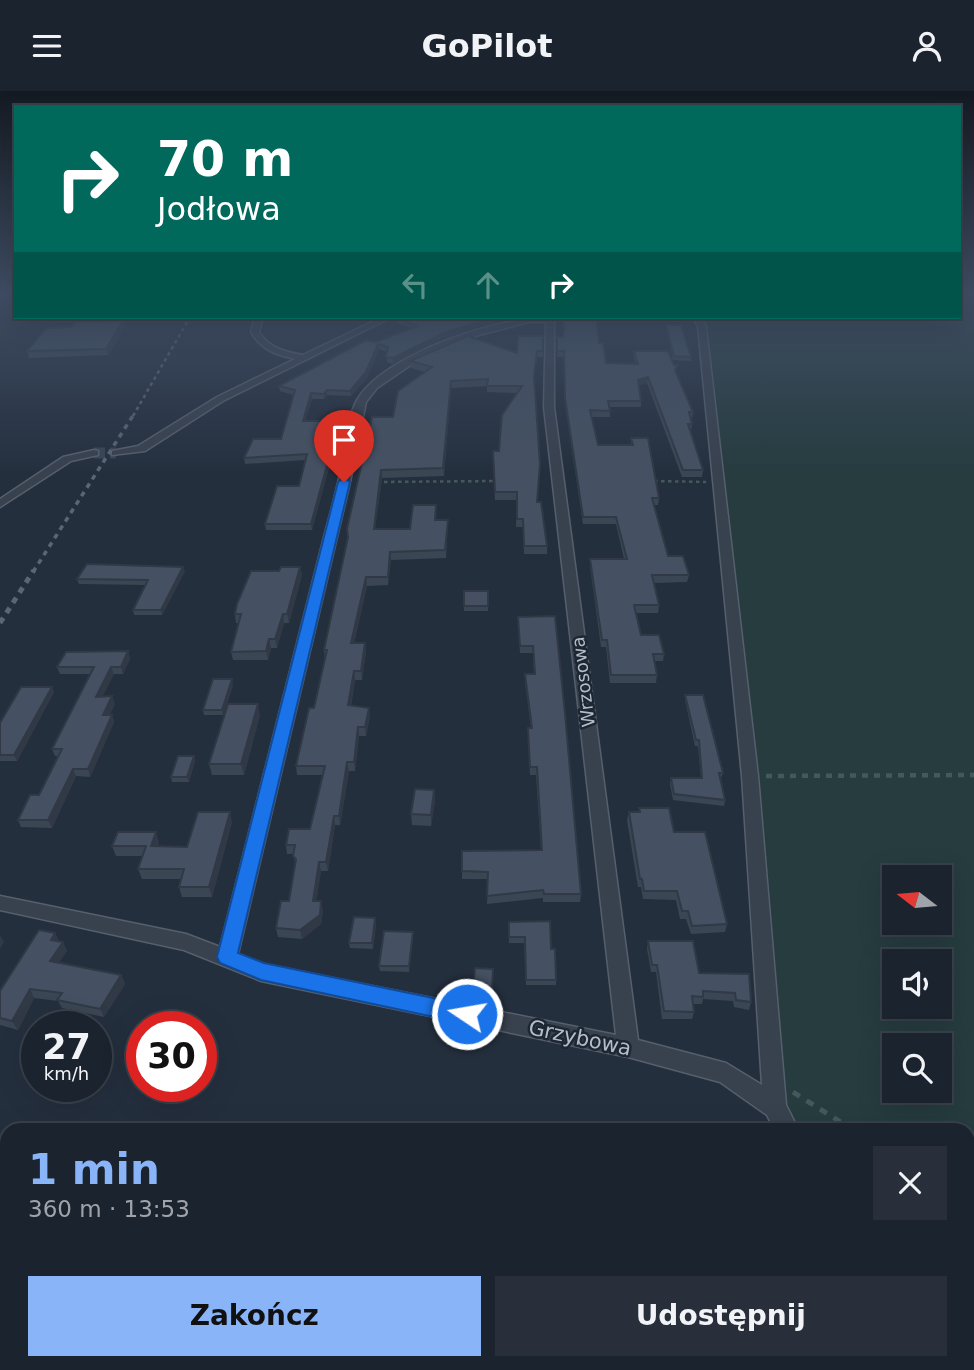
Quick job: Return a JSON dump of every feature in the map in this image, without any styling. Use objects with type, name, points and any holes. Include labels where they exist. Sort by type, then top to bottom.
[{"type":"street","points":[[288,354],[303,358]]},
{"type":"street","points":[[116,453],[141,449],[207,407],[312,354]]},
{"type":"street","points":[[227,957],[344,482],[360,404],[371,386],[382,377],[424,354]]},
{"type":"street","name":"Wrzosowa","points":[[550,354],[550,407],[628,1047]]},
{"type":"street","points":[[705,354],[750,776],[775,1107],[784,1123]]},
{"type":"street","points":[[0,504],[67,459],[94,453]]},
{"type":"street","name":"Grzybowa","points":[[0,903],[186,941],[261,972],[628,1047],[726,1073],[775,1107]]},
{"type":"path","points":[[344,482],[509,481]]},
{"type":"path","points":[[644,481],[718,482]]},
{"type":"path","points":[[750,776],[974,775]]},
{"type":"path","points":[[773,1080],[842,1123]]},
{"type":"green space","points":[[705,354],[974,354],[974,1123],[769,1123]]},
{"type":"building","points":[[340,354],[374,354],[366,372],[350,391],[327,390],[324,394],[311,393],[303,421],[339,421],[311,524],[265,524],[277,486],[299,486],[307,454],[244,458],[253,439],[281,439],[295,390],[279,386]]},
{"type":"building","points":[[387,354],[402,354],[393,358],[386,357]]},
{"type":"building","points":[[427,354],[537,354],[534,376],[540,464],[537,502],[541,502],[547,546],[524,546],[523,519],[517,519],[517,492],[495,492],[493,451],[499,451],[502,415],[522,386],[487,386],[488,379],[451,381],[443,468],[381,470],[374,529],[410,529],[413,505],[436,505],[435,520],[448,520],[445,550],[390,552],[388,577],[366,577],[351,643],[365,643],[361,671],[354,671],[348,705],[369,708],[365,727],[358,727],[354,762],[347,762],[339,816],[334,816],[326,862],[319,862],[313,901],[321,901],[320,915],[300,930],[276,928],[281,901],[289,901],[296,859],[293,856],[295,845],[286,845],[289,829],[310,829],[325,766],[296,766],[309,708],[314,708],[327,650],[324,650],[348,537],[347,529],[372,417],[393,417],[398,391],[432,367],[410,361]]},
{"type":"building","points":[[564,354],[605,354],[606,363],[638,364],[635,354],[669,354],[674,365],[678,365],[675,370],[693,412],[689,412],[692,424],[688,424],[703,470],[683,470],[648,377],[638,380],[641,401],[608,401],[610,411],[590,410],[598,445],[633,445],[631,438],[648,438],[659,498],[652,498],[668,556],[683,556],[689,575],[652,575],[659,605],[634,605],[641,635],[659,635],[664,654],[653,654],[657,675],[611,675],[607,640],[602,640],[590,559],[627,559],[616,517],[583,517],[565,398]]},
{"type":"building","points":[[673,354],[690,354],[691,357],[674,356]]},
{"type":"building","points":[[87,564],[183,567],[161,610],[133,610],[148,580],[77,579]]},
{"type":"building","points":[[281,567],[300,567],[287,614],[283,614],[275,639],[269,639],[266,651],[231,652],[241,614],[235,614],[237,604],[251,571],[279,571]]},
{"type":"building","points":[[464,591],[488,591],[488,606],[464,606]]},
{"type":"building","points":[[555,616],[581,894],[544,894],[543,890],[487,896],[488,872],[462,871],[462,851],[542,850],[537,767],[530,767],[528,728],[532,728],[525,674],[535,674],[533,646],[520,646],[518,617]]},
{"type":"building","points":[[128,651],[121,667],[111,667],[96,697],[112,696],[103,715],[112,715],[88,769],[73,769],[48,820],[18,820],[30,795],[39,795],[62,749],[52,749],[94,667],[57,667],[66,652]]},
{"type":"building","points":[[213,679],[232,679],[222,710],[203,710]]},
{"type":"building","points":[[21,687],[52,687],[14,755],[0,755],[0,723]]},
{"type":"building","points":[[685,695],[703,695],[723,773],[719,773],[725,800],[674,794],[671,778],[702,778],[699,740],[696,740]]},
{"type":"building","points":[[228,704],[258,704],[241,764],[209,764]]},
{"type":"building","points":[[178,756],[194,756],[187,777],[171,777]]},
{"type":"building","points":[[415,789],[434,790],[431,815],[411,814]]},
{"type":"building","points":[[639,808],[669,808],[674,832],[705,832],[727,924],[692,926],[688,911],[682,911],[677,891],[644,891],[629,812],[640,812]]},
{"type":"building","points":[[198,812],[230,812],[209,887],[179,887],[184,869],[138,869],[146,846],[112,846],[118,832],[156,832],[151,846],[187,847]]},
{"type":"building","points":[[354,917],[375,918],[372,943],[349,943]]},
{"type":"building","points":[[550,921],[551,949],[555,949],[556,980],[526,980],[525,937],[509,937],[509,922]]},
{"type":"building","points":[[39,930],[55,933],[51,940],[63,942],[50,961],[121,975],[100,1009],[57,1000],[62,993],[30,989],[12,1021],[0,1018],[0,991]]},
{"type":"building","points":[[384,931],[413,932],[409,966],[379,966]]},
{"type":"building","points":[[648,941],[693,941],[699,973],[749,974],[751,1002],[736,1000],[735,993],[703,991],[703,997],[692,996],[694,1012],[664,1011],[657,965],[652,965]]},
{"type":"building","points":[[475,968],[493,969],[492,989],[473,990]]},
{"type":"tunnel","points":[[94,453],[116,453]]},
{"type":"railway","points":[[133,416],[169,354]]},
{"type":"railway","points":[[33,572],[134,414]]},
{"type":"railway","points":[[0,623],[34,570]]},
{"type":"route","points":[[344,482],[227,957],[261,972],[467,1014]]}]
